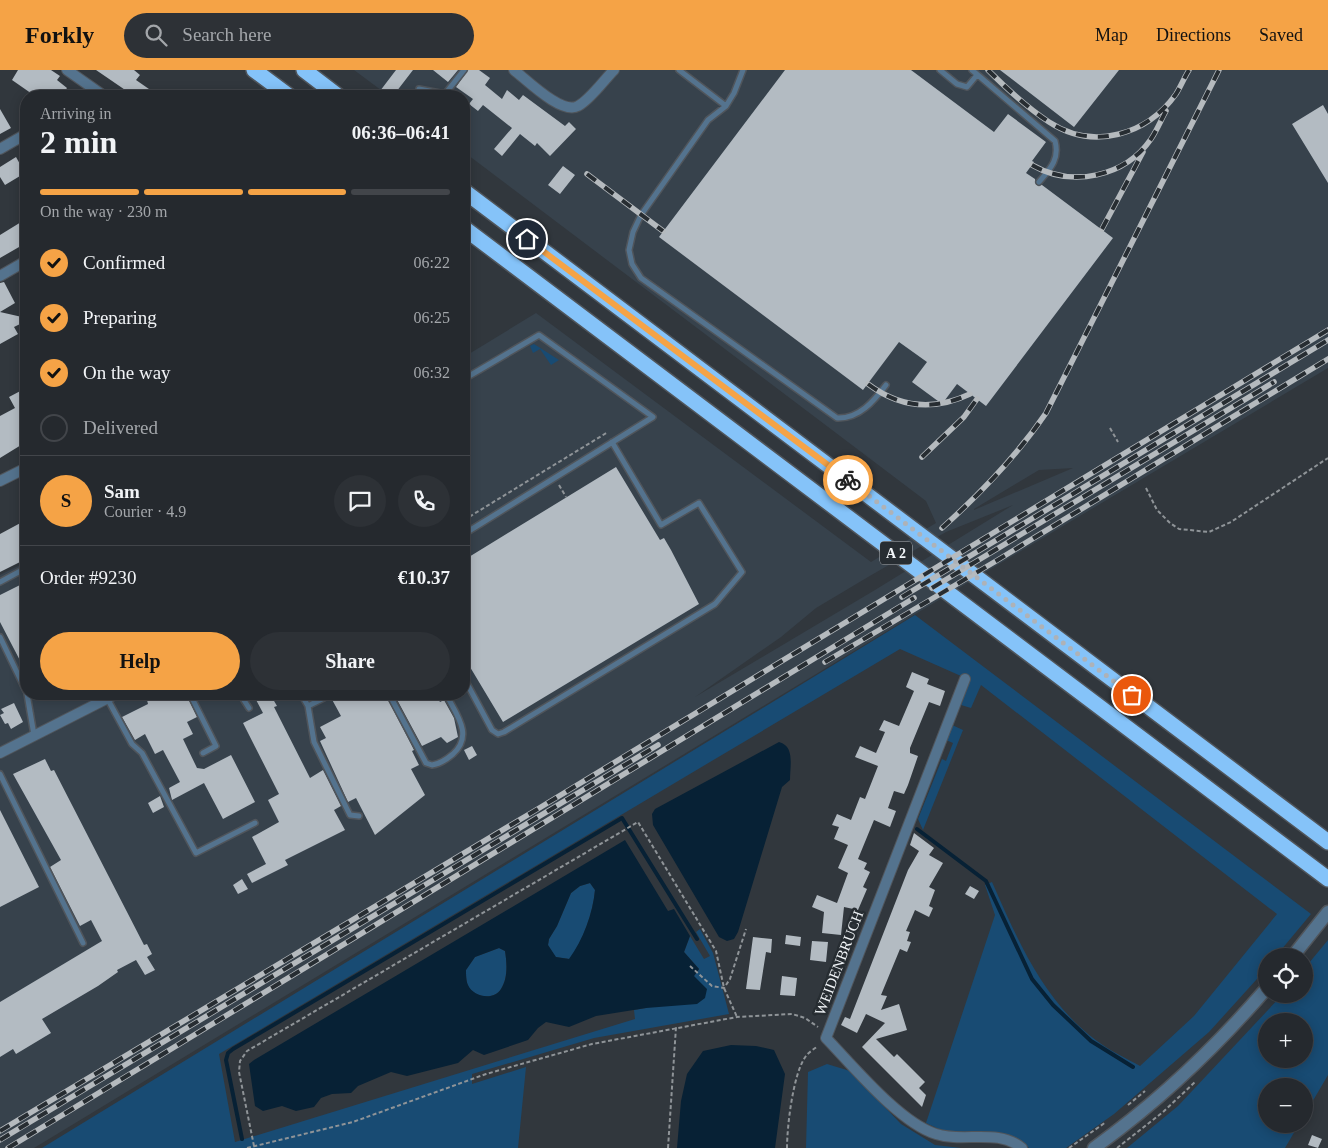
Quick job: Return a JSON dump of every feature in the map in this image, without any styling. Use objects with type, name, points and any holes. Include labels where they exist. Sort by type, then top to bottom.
[{"type":"highway","points":[[254,70],[281,90]]},
{"type":"highway","points":[[304,70],[330,90]]},
{"type":"highway","name":"A 2","points":[[470,196],[1328,842]]},
{"type":"highway","name":"A 2","points":[[470,233],[1328,879]]},
{"type":"street","points":[[67,70],[88,90]]},
{"type":"street","points":[[514,70],[560,106],[570,109],[580,106],[614,70]]},
{"type":"street","points":[[0,149],[20,137]]},
{"type":"street","points":[[0,276],[20,265]]},
{"type":"street","points":[[0,481],[20,471]]},
{"type":"street","name":"WEIDENBRUCH","points":[[965,679],[826,1038],[899,1111],[916,1125],[936,1134],[956,1138],[1006,1139],[1022,1148]]},
{"type":"street","points":[[0,753],[103,700]]},
{"type":"street","points":[[1299,948],[1328,912]]},
{"type":"street","points":[[1094,1148],[1182,1078],[1222,1038],[1258,991]]},
{"type":"lane","points":[[449,90],[464,70]]},
{"type":"lane","points":[[678,70],[726,106]]},
{"type":"lane","points":[[743,70],[734,93],[726,106],[708,120],[641,215],[633,232],[629,250],[632,264],[641,278],[837,418],[847,418],[856,415],[886,385]]},
{"type":"lane","points":[[940,70],[962,86],[967,87],[977,74]]},
{"type":"lane","points":[[972,70],[1051,135],[1055,141],[1057,155],[1054,163],[1039,182]]},
{"type":"lane","points":[[419,89],[424,90]]},
{"type":"lane","points":[[470,376],[539,335],[653,417],[470,530]]},
{"type":"lane","points":[[470,689],[492,730],[498,734],[504,732],[715,604],[742,572],[699,503],[661,525],[612,442]]},
{"type":"lane","points":[[0,582],[20,571]]},
{"type":"lane","points":[[0,637],[20,676]]},
{"type":"lane","points":[[28,700],[34,736]]},
{"type":"lane","points":[[113,700],[132,744],[142,753],[196,853],[255,823]]},
{"type":"lane","points":[[193,700],[216,746],[203,753]]},
{"type":"lane","points":[[244,700],[249,708]]},
{"type":"lane","points":[[304,700],[308,706],[314,742],[319,754],[350,815],[359,816]]},
{"type":"lane","points":[[308,706],[320,700]]},
{"type":"lane","points":[[392,700],[426,763],[432,765],[448,758],[458,750],[464,735],[464,728],[449,700]]},
{"type":"lane","points":[[0,774],[83,943]]},
{"type":"path","points":[[1110,428],[1118,442]]},
{"type":"path","points":[[470,516],[608,432]]},
{"type":"path","points":[[1146,488],[1157,510],[1170,523],[1180,529],[1209,532],[1231,522],[1328,458]]},
{"type":"path","points":[[254,1146],[239,1072],[240,1061],[247,1051],[638,822],[716,951],[724,988],[737,1016]]},
{"type":"path","points":[[724,988],[730,980],[746,928]]},
{"type":"path","points":[[690,966],[712,986],[724,988]]},
{"type":"path","points":[[247,1148],[353,1122],[486,1074],[572,1049],[737,1016],[792,1014],[805,1018],[817,1026],[826,1038],[806,1057],[797,1079],[787,1124],[788,1148]]},
{"type":"path","points":[[668,1148],[676,1028]]},
{"type":"path","points":[[1122,1110],[1150,1087]]},
{"type":"path","points":[[1069,1148],[1107,1122]]},
{"type":"shaded area","points":[[354,70],[1328,70],[1328,368],[897,625],[34,1148],[0,1148],[0,575],[20,565],[20,700],[470,700],[470,353],[536,313],[871,562],[936,523],[926,501],[470,157],[470,90],[381,90]],"holes":[[[1073,468],[974,510],[1039,470]],[[1013,505],[695,697],[781,637],[816,608],[946,532]]]},
{"type":"shaded area","points":[[534,344],[559,360],[551,365],[540,349],[533,353],[530,346]]},
{"type":"shaded area","points":[[915,615],[1311,914],[1283,948],[1258,948],[1258,978],[1209,1032],[1114,1114],[1066,1148],[1029,1148],[1020,1141],[1001,1133],[945,1131],[926,1123],[995,915],[985,885],[992,882],[1034,969],[1062,1008],[1097,1041],[1140,1066],[1194,1016],[1277,914],[981,685],[971,708],[961,705],[970,680],[900,649],[219,1054],[235,1142],[635,1019],[634,1010],[646,1008],[694,976],[699,969],[684,952],[690,936],[704,959],[710,956],[696,932],[700,929],[713,953],[729,1014],[594,1038],[472,1074],[472,1084],[526,1067],[518,1148],[42,1148]]},
{"type":"shaded area","points":[[952,725],[963,730],[923,830],[918,819],[942,759],[946,761],[953,743],[946,740]]},
{"type":"shaded area","points":[[779,742],[784,744],[790,752],[790,780],[782,787],[738,932],[734,939],[727,941],[719,937],[653,825],[652,814],[655,809]]},
{"type":"shaded area","points":[[625,840],[668,911],[674,909],[690,936],[684,952],[699,969],[694,976],[707,989],[705,998],[697,1004],[646,1008],[596,1016],[569,1027],[546,1022],[528,1040],[484,1055],[473,1050],[458,1063],[407,1076],[391,1072],[358,1086],[351,1093],[332,1094],[321,1098],[314,1107],[296,1111],[282,1106],[263,1111],[255,1106],[249,1064]],"holes":[[[590,883],[595,890],[594,899],[583,935],[569,959],[556,957],[548,945],[549,939],[557,926],[571,893],[580,886]],[[499,948],[505,951],[506,956],[505,981],[498,993],[489,996],[479,995],[468,985],[466,970],[475,957]]]},
{"type":"shaded area","points":[[590,883],[595,890],[594,899],[587,926],[579,943],[570,959],[555,957],[548,945],[549,939],[557,926],[571,893],[580,886]]},
{"type":"shaded area","points":[[1328,940],[1328,1075],[1313,1101],[1313,1078],[1258,1078],[1258,1133],[1294,1133],[1285,1148],[1127,1148],[1178,1106],[1258,1021],[1258,1068],[1313,1068],[1313,1013],[1265,1013],[1275,1003],[1313,1003],[1313,958]]},
{"type":"shaded area","points":[[499,948],[505,951],[506,965],[505,980],[501,989],[498,993],[489,996],[474,993],[468,986],[466,970],[475,957]]},
{"type":"shaded area","points":[[731,1045],[756,1046],[774,1050],[785,1074],[775,1148],[677,1148],[681,1101],[687,1074],[703,1051]]},
{"type":"shaded area","points":[[827,1064],[850,1071],[901,1124],[935,1145],[961,1148],[806,1148],[808,1072]]},
{"type":"building","points":[[18,70],[51,70],[60,76],[57,80],[67,88],[66,90],[26,90],[12,80]]},
{"type":"building","points":[[96,70],[134,70],[140,75],[136,80],[150,90],[125,90]]},
{"type":"building","points":[[396,70],[413,70],[398,90],[381,90]]},
{"type":"building","points":[[433,70],[458,70],[448,82]]},
{"type":"building","points":[[468,70],[479,70],[490,78],[485,85],[502,99],[507,90],[519,100],[523,95],[565,126],[569,122],[576,129],[550,156],[537,143],[535,146],[520,134],[502,156],[494,149],[512,128],[483,105],[478,111],[470,105],[473,99],[470,97],[470,90],[460,90],[456,87]]},
{"type":"building","points":[[785,70],[911,70],[994,132],[1008,114],[1046,142],[1026,173],[1035,179],[1036,185],[1042,185],[1113,238],[986,406],[957,384],[942,404],[912,382],[927,362],[899,342],[863,390],[659,237]]},
{"type":"building","points":[[1000,70],[1119,70],[1074,127]]},
{"type":"building","points":[[1323,105],[1328,114],[1328,183],[1292,124]]},
{"type":"building","points":[[0,109],[11,128],[0,134]]},
{"type":"building","points":[[16,157],[20,164],[20,176],[5,185],[0,177],[0,167]]},
{"type":"building","points":[[563,166],[575,175],[560,194],[548,185]]},
{"type":"building","points":[[20,223],[20,246],[0,258],[0,235]]},
{"type":"building","points":[[4,282],[15,303],[0,312],[0,283]]},
{"type":"building","points":[[0,312],[20,317],[20,324],[14,327],[18,334],[0,344]]},
{"type":"building","points":[[20,391],[20,446],[0,458],[0,416],[15,408],[9,397]]},
{"type":"building","points":[[616,467],[660,540],[664,538],[699,604],[503,722],[470,667],[470,556]]},
{"type":"building","points":[[20,523],[20,562],[0,572],[0,534]]},
{"type":"building","points":[[20,585],[20,660],[0,622],[0,595]]},
{"type":"building","points":[[912,672],[929,679],[927,684],[945,691],[940,706],[929,702],[910,748],[910,753],[918,756],[908,785],[904,794],[894,791],[888,808],[896,811],[890,827],[874,820],[858,859],[867,863],[864,869],[870,872],[863,887],[867,889],[858,910],[844,907],[841,935],[822,933],[824,912],[812,907],[817,895],[837,903],[848,873],[838,868],[848,845],[834,839],[839,827],[832,825],[837,814],[851,820],[860,797],[865,799],[878,766],[855,757],[860,746],[876,753],[885,732],[879,730],[884,720],[899,726],[914,691],[906,687]]},
{"type":"building","points":[[147,700],[189,700],[197,717],[187,722],[193,734],[183,739],[197,768],[204,769],[231,755],[255,802],[223,819],[204,783],[172,800],[169,788],[180,782],[163,750],[155,754],[145,734],[135,740],[122,717],[148,704]]},
{"type":"building","points":[[256,700],[274,700],[277,706],[274,707],[310,778],[323,770],[341,806],[334,810],[345,830],[285,860],[288,865],[252,883],[247,874],[266,864],[252,837],[279,822],[268,800],[279,794],[243,723],[263,713]]},
{"type":"building","points":[[332,700],[388,700],[414,750],[412,751],[419,765],[411,769],[425,795],[375,835],[356,798],[348,802],[320,741],[326,738],[320,727],[341,716]]},
{"type":"building","points":[[397,700],[439,700],[440,702],[444,700],[454,718],[458,737],[447,743],[441,737],[422,746]]},
{"type":"building","points":[[14,703],[23,722],[11,729],[8,723],[5,724],[0,715],[4,713],[1,709]]},
{"type":"building","points":[[472,746],[477,755],[469,760],[464,750]]},
{"type":"building","points":[[45,759],[51,771],[54,770],[144,945],[147,944],[152,954],[147,957],[155,970],[145,975],[136,960],[117,970],[118,972],[98,986],[42,1019],[51,1033],[16,1054],[13,1049],[0,1057],[0,1002],[102,941],[91,920],[80,926],[50,867],[61,860],[13,774]]},
{"type":"building","points":[[160,796],[164,807],[153,813],[148,803]]},
{"type":"building","points":[[0,810],[39,887],[0,907]]},
{"type":"building","points":[[914,833],[934,848],[929,855],[943,863],[929,887],[935,890],[929,906],[933,908],[929,917],[915,910],[906,931],[910,932],[907,941],[911,942],[907,952],[900,949],[881,995],[887,996],[881,1010],[899,1004],[907,1030],[876,1039],[894,1057],[897,1054],[925,1082],[919,1088],[926,1095],[922,1107],[862,1047],[885,1023],[866,1014],[857,1033],[841,1025],[845,1017],[850,1019],[908,870],[919,851],[910,845]]},
{"type":"building","points":[[242,879],[248,889],[238,894],[233,885]]},
{"type":"building","points":[[970,886],[979,891],[974,899],[965,894]]},
{"type":"building","points":[[786,935],[801,937],[800,946],[785,944]]},
{"type":"building","points":[[753,937],[772,939],[771,953],[766,952],[760,990],[746,989]]},
{"type":"building","points":[[812,941],[828,942],[826,962],[810,960]]},
{"type":"building","points":[[782,976],[797,978],[795,996],[780,995]]},
{"type":"building","points":[[1312,1135],[1322,1139],[1318,1148],[1308,1145]]},
{"type":"waterway","points":[[242,1139],[226,1060],[228,1053],[622,818],[697,939]]},
{"type":"waterway","points":[[917,829],[986,881],[1032,979],[1053,1005],[1091,1041],[1133,1067]]},
{"type":"railway","points":[[988,70],[1017,97],[1049,122],[1066,131],[1083,136],[1101,137],[1135,129],[1150,120],[1176,94],[1189,70]]},
{"type":"railway","points":[[942,528],[997,474],[1023,445],[1046,413],[1219,70]]},
{"type":"railway","points":[[1032,165],[1064,176],[1097,175],[1112,170],[1140,152],[1151,139],[1166,111]]},
{"type":"railway","points":[[1102,229],[1143,152]]},
{"type":"railway","points":[[587,174],[663,231]]},
{"type":"railway","points":[[0,1131],[536,810],[1328,330]]},
{"type":"railway","points":[[902,597],[1328,340]]},
{"type":"railway","points":[[825,662],[996,561],[1328,359]]},
{"type":"railway","points":[[932,588],[1274,382]]},
{"type":"railway","points":[[868,384],[892,398],[918,404],[943,403],[970,394]]},
{"type":"railway","points":[[922,457],[964,417],[977,399]]},
{"type":"railway","points":[[8,1148],[914,598]]},
{"type":"railway","points":[[0,1140],[658,745]]},
{"type":"way so far","points":[[848,480],[1132,695]]},
{"type":"route","points":[[527,239],[848,480]]}]
